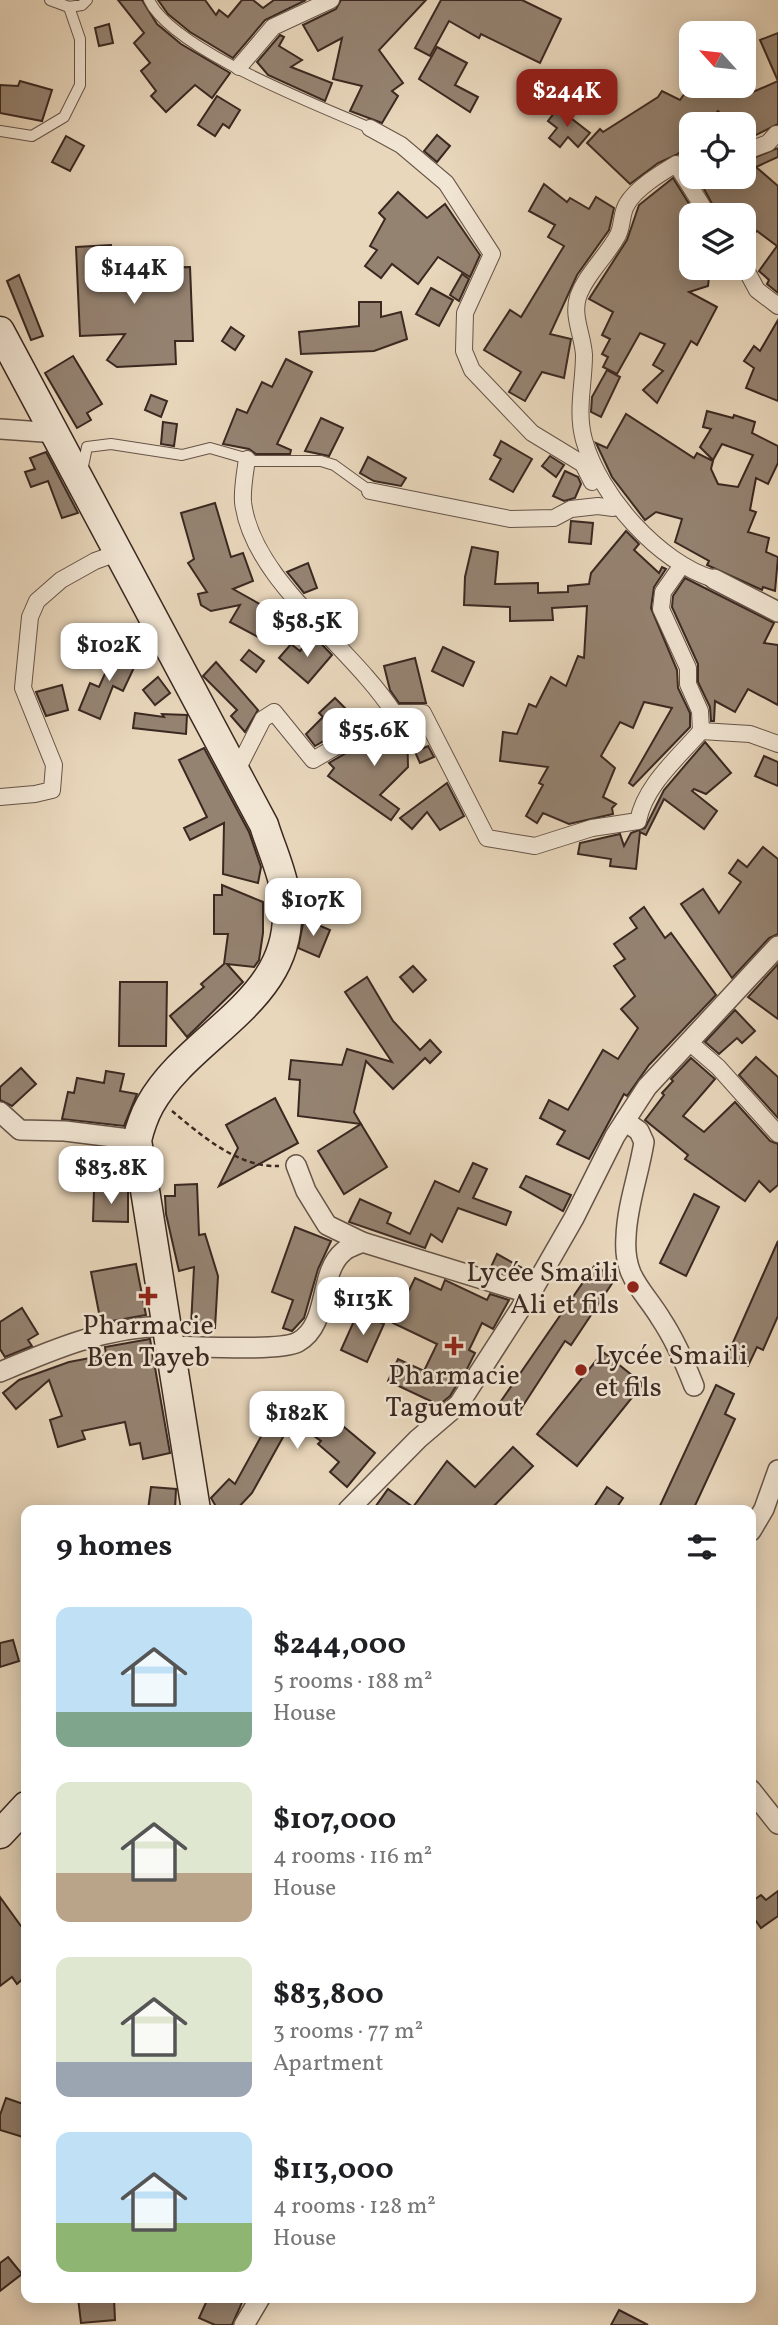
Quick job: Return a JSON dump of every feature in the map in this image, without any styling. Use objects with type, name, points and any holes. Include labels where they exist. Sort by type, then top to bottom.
[{"type":"main road","points":[[0,331],[57,433],[264,825],[286,895],[288,923],[267,981],[232,1022],[176,1072],[156,1097],[137,1140],[195,1505]]},
{"type":"main road","points":[[0,1834],[21,1811]]},
{"type":"street","points":[[239,67],[273,27],[331,0]]},
{"type":"street","points":[[370,128],[401,145],[446,183],[492,254],[466,313],[464,351],[472,370],[532,433],[583,464],[589,480],[668,557],[778,612]]},
{"type":"street","points":[[756,148],[768,143],[776,134],[778,136]]},
{"type":"street","points":[[618,509],[584,440],[579,409],[583,340],[577,321],[577,299],[620,231],[626,204],[679,167]]},
{"type":"street","points":[[752,280],[757,290],[778,306]]},
{"type":"street","points":[[0,429],[57,433]]},
{"type":"street","points":[[247,459],[243,501],[251,536],[288,591],[375,684],[394,713]]},
{"type":"street","points":[[370,491],[510,519],[554,517],[571,509],[598,506],[618,509]]},
{"type":"street","points":[[0,797],[52,790],[54,765],[23,688],[30,617],[37,601],[61,580],[95,561],[120,552]]},
{"type":"street","points":[[236,772],[263,719],[274,712],[313,760],[394,713],[423,713],[487,838],[535,846],[592,828],[638,821],[640,808],[658,779],[701,731],[700,711],[688,684],[688,668],[661,609],[663,592],[682,565]]},
{"type":"street","points":[[701,731],[750,734],[778,744]]},
{"type":"street","points":[[353,1505],[418,1438],[459,1404],[531,1294],[625,1121],[647,1087],[778,946]]},
{"type":"street","points":[[689,1042],[718,1067],[778,1134]]},
{"type":"street","points":[[0,1112],[20,1130],[42,1129],[137,1140]]},
{"type":"street","points":[[625,1121],[639,1131],[644,1142],[625,1239],[629,1266],[636,1288],[660,1316],[694,1386]]},
{"type":"street","points":[[296,1165],[306,1191],[327,1225],[362,1242],[531,1294]]},
{"type":"street","points":[[0,1372],[78,1339],[140,1327],[167,1336],[279,1346],[298,1342],[311,1328],[323,1302],[332,1270],[342,1252],[362,1242]]},
{"type":"street","points":[[756,1523],[764,1509],[778,1470]]},
{"type":"street","points":[[756,1796],[778,1824]]},
{"type":"street","points":[[244,2325],[257,2303]]},
{"type":"lane","points":[[50,0],[69,7],[82,5],[87,0]]},
{"type":"lane","points":[[149,0],[152,7],[186,37],[300,100],[370,128]]},
{"type":"lane","points":[[0,131],[32,136],[64,117],[80,85],[80,39],[69,7]]},
{"type":"lane","points":[[81,478],[87,447],[111,444],[182,455],[210,448],[247,459],[278,463],[321,461],[334,465],[370,491]]},
{"type":"path","points":[[156,1097],[207,1139],[240,1158],[267,1167],[296,1165]]},
{"type":"building","points":[[118,0],[142,0],[157,24],[181,44],[230,73],[212,98],[195,85],[166,112],[151,96],[156,91],[141,71],[150,63],[134,43],[144,33]]},
{"type":"building","points":[[158,0],[205,0],[216,15],[219,10],[228,17],[242,0],[253,0],[263,8],[274,0],[306,0],[265,20],[233,58],[190,32],[168,14]]},
{"type":"building","points":[[341,0],[426,0],[379,50],[403,83],[392,91],[398,96],[382,123],[350,111],[362,86],[333,79],[342,38],[318,51],[303,25],[336,9]]},
{"type":"building","points":[[441,0],[522,0],[561,19],[540,63],[481,34],[479,38],[449,21],[430,56],[415,48]]},
{"type":"building","points":[[109,24],[113,43],[99,46],[95,28]]},
{"type":"building","points":[[778,33],[778,81],[760,40]]},
{"type":"building","points":[[280,35],[284,37],[279,46],[302,60],[291,67],[332,83],[325,101],[268,75],[257,62]]},
{"type":"building","points":[[437,47],[467,63],[455,85],[478,97],[470,112],[419,79]]},
{"type":"building","points":[[20,81],[52,90],[42,121],[0,113],[0,85],[18,86]]},
{"type":"building","points":[[778,81],[778,124],[756,135],[756,112],[679,112],[679,153],[658,163],[630,184],[587,143],[600,129],[603,132],[658,97],[662,91],[680,100],[756,98],[756,91]]},
{"type":"building","points":[[217,96],[240,110],[229,128],[223,124],[215,136],[198,125]]},
{"type":"building","points":[[558,108],[590,133],[578,147],[568,137],[560,147],[549,138],[557,128],[548,121]]},
{"type":"building","points":[[437,135],[450,146],[437,162],[424,151]]},
{"type":"building","points":[[66,136],[84,146],[70,171],[52,162]]},
{"type":"building","points":[[778,148],[778,157],[756,167],[756,157]]},
{"type":"building","points":[[756,167],[778,186],[778,293],[767,284],[769,280],[759,271],[777,246],[756,232],[756,203],[712,203],[704,189],[756,189]]},
{"type":"building","points":[[673,178],[689,203],[679,203],[679,280],[709,280],[708,286],[689,292],[717,307],[697,345],[691,341],[657,403],[643,390],[663,371],[653,365],[665,344],[640,333],[617,374],[603,367],[608,357],[602,354],[610,339],[602,335],[613,312],[589,299],[627,240],[639,205]]},
{"type":"building","points":[[544,184],[567,202],[570,198],[589,209],[596,197],[614,208],[609,230],[577,275],[550,334],[571,339],[564,378],[542,372],[525,401],[509,392],[521,372],[484,350],[510,310],[521,317],[564,246],[548,237],[555,225],[529,211]]},
{"type":"building","points":[[398,192],[427,218],[445,204],[480,255],[470,277],[438,257],[418,284],[392,264],[381,278],[365,266],[377,250],[370,246],[385,219],[379,213]]},
{"type":"building","points":[[111,245],[112,259],[141,258],[141,268],[190,267],[193,341],[175,341],[176,364],[117,367],[107,360],[125,334],[80,336],[76,247]]},
{"type":"building","points":[[462,274],[469,279],[459,301],[450,295]]},
{"type":"building","points":[[19,275],[43,336],[31,340],[7,281]]},
{"type":"building","points":[[431,288],[453,300],[439,326],[416,314]]},
{"type":"building","points":[[359,302],[381,302],[381,317],[401,312],[407,339],[374,351],[301,354],[299,332],[359,326]]},
{"type":"building","points":[[778,320],[778,401],[746,388],[754,368],[744,361],[754,346],[760,351]]},
{"type":"building","points":[[231,327],[244,336],[235,350],[222,341]]},
{"type":"building","points":[[73,356],[102,404],[87,413],[91,420],[77,428],[45,373]]},
{"type":"building","points":[[286,359],[312,372],[277,444],[291,450],[290,454],[256,454],[249,449],[223,444],[237,409],[247,413],[262,382],[272,387]]},
{"type":"building","points":[[607,370],[620,377],[601,417],[591,412],[592,397]]},
{"type":"building","points":[[151,395],[167,401],[161,417],[145,410]]},
{"type":"building","points":[[707,411],[733,418],[734,415],[755,422],[752,433],[778,446],[778,463],[768,484],[756,478],[750,510],[756,512],[748,532],[769,538],[766,552],[778,557],[775,591],[763,587],[762,590],[707,565],[709,561],[675,542],[682,519],[656,512],[645,520],[612,477],[596,443],[607,448],[626,414],[694,458],[697,453],[713,461],[711,469],[718,484],[738,487],[753,455],[722,444],[713,460],[700,447],[711,429],[703,427]]},
{"type":"building","points":[[321,418],[343,428],[329,456],[305,451]]},
{"type":"building","points":[[163,422],[177,424],[174,446],[161,444]]},
{"type":"building","points":[[501,441],[532,459],[513,492],[490,479],[501,459],[494,455]]},
{"type":"building","points":[[46,452],[78,513],[62,518],[48,481],[31,487],[25,472],[35,469],[30,458]]},
{"type":"building","points":[[550,456],[564,465],[556,477],[542,466]]},
{"type":"building","points":[[368,457],[406,478],[401,486],[374,481],[360,473]]},
{"type":"building","points":[[565,471],[578,477],[581,484],[575,498],[564,501],[553,496]]},
{"type":"building","points":[[215,503],[231,557],[243,553],[253,581],[233,589],[272,611],[258,637],[230,622],[240,605],[211,611],[201,605],[198,594],[207,592],[188,563],[194,559],[181,513]]},
{"type":"building","points":[[571,521],[593,523],[591,544],[569,542]]},
{"type":"building","points":[[626,531],[639,544],[634,550],[659,573],[662,567],[666,569],[654,587],[651,608],[677,670],[678,688],[690,713],[690,727],[633,786],[629,783],[672,708],[644,702],[633,728],[620,722],[601,756],[615,768],[603,797],[616,804],[612,808],[613,814],[569,824],[543,813],[537,823],[526,816],[543,785],[539,783],[548,767],[500,761],[503,732],[517,734],[529,704],[536,707],[551,677],[566,686],[578,656],[584,658],[587,606],[552,608],[553,620],[510,621],[510,607],[464,605],[465,577],[472,547],[498,552],[495,584],[538,583],[538,593],[568,592],[568,586],[589,584],[591,573]]},
{"type":"building","points":[[308,563],[317,588],[304,593],[287,572]]},
{"type":"building","points":[[685,578],[774,623],[764,643],[778,645],[778,705],[748,689],[735,712],[715,701],[714,721],[711,721],[710,707],[698,682],[698,664],[672,607],[673,596]]},
{"type":"building","points":[[313,635],[332,655],[308,683],[279,658],[291,644],[300,651]]},
{"type":"building","points":[[117,647],[139,657],[123,691],[113,686],[100,719],[79,710],[90,683],[99,687]]},
{"type":"building","points":[[443,647],[474,662],[463,686],[432,671]]},
{"type":"building","points":[[249,650],[264,661],[256,672],[241,660]]},
{"type":"building","points":[[415,658],[426,703],[399,703],[390,690],[384,666]]},
{"type":"building","points":[[216,662],[258,710],[245,732],[231,716],[237,710],[203,676]]},
{"type":"building","points":[[158,677],[170,693],[155,705],[143,690]]},
{"type":"building","points":[[62,685],[68,710],[46,716],[36,692]]},
{"type":"building","points":[[335,698],[352,715],[342,725],[346,728],[315,746],[306,734],[323,717],[319,713]]},
{"type":"building","points":[[135,713],[164,717],[162,714],[187,715],[186,734],[133,728]]},
{"type":"building","points":[[397,724],[407,724],[408,767],[380,795],[399,809],[391,820],[328,776],[334,768],[329,763],[365,742],[376,750],[376,736]]},
{"type":"building","points":[[705,742],[731,773],[706,794],[694,789],[692,791],[717,811],[704,829],[664,799],[646,835],[640,832],[636,869],[610,866],[611,859],[578,854],[580,843],[620,834],[624,846],[631,833],[645,828],[664,790]]},
{"type":"building","points":[[428,746],[434,757],[420,763],[415,752]]},
{"type":"building","points":[[204,748],[249,832],[261,867],[258,883],[223,874],[224,823],[190,840],[184,828],[207,817],[179,760]]},
{"type":"building","points":[[764,756],[778,762],[778,786],[755,776]]},
{"type":"building","points":[[447,783],[464,816],[440,830],[427,812],[412,829],[400,818]]},
{"type":"building","points":[[763,847],[778,859],[778,934],[769,938],[732,978],[681,904],[703,889],[719,913],[741,882],[729,873],[738,860],[747,867]]},
{"type":"building","points":[[222,885],[263,902],[263,933],[259,960],[254,967],[227,964],[243,982],[187,1037],[170,1016],[204,987],[201,984],[224,964],[228,934],[214,934],[214,895],[222,895]]},
{"type":"building","points":[[644,907],[665,938],[671,933],[716,995],[649,1065],[627,1096],[624,1094],[589,1159],[557,1144],[565,1131],[540,1118],[549,1100],[568,1110],[603,1050],[618,1059],[638,1028],[621,1009],[635,996],[614,966],[625,959],[614,944],[637,928],[630,918]]},
{"type":"building","points":[[304,919],[330,930],[319,957],[298,948]]},
{"type":"building","points":[[778,964],[778,1019],[748,997]]},
{"type":"building","points":[[413,966],[426,980],[413,992],[400,977]]},
{"type":"building","points":[[367,977],[393,1021],[420,1050],[430,1040],[441,1052],[430,1063],[425,1058],[393,1089],[366,1061],[354,1112],[361,1124],[298,1116],[300,1080],[289,1079],[291,1060],[342,1065],[347,1049],[392,1062],[345,992]]},
{"type":"building","points":[[120,982],[167,982],[166,1046],[119,1046]]},
{"type":"building","points":[[735,1010],[755,1031],[742,1043],[737,1038],[719,1054],[705,1042]]},
{"type":"building","points":[[756,1057],[778,1077],[778,1118],[739,1075]]},
{"type":"building","points":[[691,1058],[715,1079],[683,1116],[704,1132],[735,1102],[770,1141],[778,1144],[778,1185],[770,1192],[759,1181],[745,1201],[685,1159],[688,1155],[645,1120],[673,1081],[671,1079]]},
{"type":"building","points":[[21,1068],[36,1084],[12,1106],[0,1100],[0,1087]]},
{"type":"building","points":[[106,1071],[124,1074],[120,1091],[137,1094],[124,1126],[62,1119],[68,1092],[74,1093],[77,1078],[104,1083]]},
{"type":"building","points":[[275,1098],[298,1143],[219,1186],[238,1148],[226,1125]]},
{"type":"building","points":[[361,1124],[387,1167],[344,1194],[318,1151]]},
{"type":"building","points":[[473,1163],[487,1169],[473,1198],[511,1212],[506,1225],[458,1208],[442,1242],[431,1234],[425,1248],[349,1222],[360,1199],[391,1213],[387,1223],[410,1234],[435,1181],[459,1192]]},
{"type":"building","points":[[526,1176],[571,1195],[563,1211],[520,1187]]},
{"type":"building","points":[[197,1184],[199,1235],[205,1234],[218,1276],[215,1328],[191,1326],[194,1267],[179,1271],[166,1214],[165,1196],[175,1196],[175,1185]]},
{"type":"building","points":[[94,1191],[128,1191],[128,1222],[93,1221]]},
{"type":"building","points":[[694,1194],[719,1207],[686,1276],[660,1263]]},
{"type":"building","points":[[295,1227],[331,1241],[318,1269],[304,1318],[292,1331],[283,1328],[293,1300],[272,1292]]},
{"type":"building","points":[[778,1241],[778,1316],[763,1350],[757,1347],[748,1366],[727,1356]]},
{"type":"building","points":[[497,1254],[526,1270],[521,1278],[491,1267]]},
{"type":"building","points":[[136,1264],[146,1315],[101,1323],[91,1272]]},
{"type":"building","points":[[595,1265],[615,1279],[571,1345],[565,1341],[517,1415],[499,1404]]},
{"type":"building","name":"Pharmacie Taguemout","points":[[415,1278],[441,1290],[445,1280],[487,1300],[490,1294],[509,1300],[493,1329],[482,1323],[469,1350],[475,1353],[468,1367],[450,1396],[439,1405],[388,1381],[398,1359],[424,1371],[437,1344],[393,1323]]},
{"type":"building","points":[[22,1308],[38,1334],[28,1340],[32,1346],[5,1357],[0,1349],[0,1322]]},
{"type":"building","points":[[358,1312],[384,1324],[367,1362],[341,1350]]},
{"type":"building","points":[[150,1339],[170,1453],[143,1459],[140,1443],[130,1445],[125,1422],[82,1431],[85,1439],[58,1447],[50,1420],[62,1416],[49,1380],[16,1409],[3,1393],[19,1380],[69,1362],[106,1355],[105,1347]]},
{"type":"building","points":[[603,1352],[643,1384],[577,1466],[537,1434]]},
{"type":"building","points":[[716,1385],[734,1394],[725,1414],[735,1419],[695,1505],[660,1505]]},
{"type":"building","points":[[289,1398],[316,1417],[326,1404],[341,1415],[337,1421],[375,1453],[347,1487],[330,1472],[339,1462],[318,1444],[321,1441],[292,1421],[252,1493],[241,1505],[215,1505],[211,1498],[229,1479],[235,1484],[269,1422]]},
{"type":"building","points":[[513,1447],[533,1466],[495,1505],[414,1505],[447,1461],[475,1487]]},
{"type":"building","points":[[151,1487],[176,1489],[175,1505],[149,1505]]},
{"type":"building","points":[[607,1487],[623,1498],[618,1505],[595,1505]]},
{"type":"building","points":[[388,1489],[410,1505],[377,1505]]},
{"type":"building","points":[[13,1640],[19,1661],[0,1667],[0,1643]]},
{"type":"building","points":[[778,1891],[778,1916],[761,1928],[756,1921],[756,1898],[761,1895],[766,1900]]},
{"type":"building","points":[[0,1897],[21,1926],[21,1980],[17,1984],[12,1977],[0,1986]]},
{"type":"building","points":[[6,2098],[21,2103],[21,2136],[0,2130],[0,2115]]},
{"type":"building","points":[[8,2257],[21,2275],[0,2291],[0,2263]]},
{"type":"building","points":[[79,2303],[114,2303],[115,2320],[81,2323]]},
{"type":"building","points":[[206,2303],[242,2303],[232,2325],[215,2325],[199,2318]]},
{"type":"building","points":[[619,2310],[648,2325],[611,2325]]},
{"type":"place","name":"Lycée Smaili Ali et fils","points":[[633,1287]]},
{"type":"place","name":"Pharmacie Ben Tayeb","points":[[148,1296]]},
{"type":"place","name":"Pharmacie Taguemout","points":[[454,1346]]},
{"type":"place","name":"Lycée Smaili et fils","points":[[581,1370]]}]
